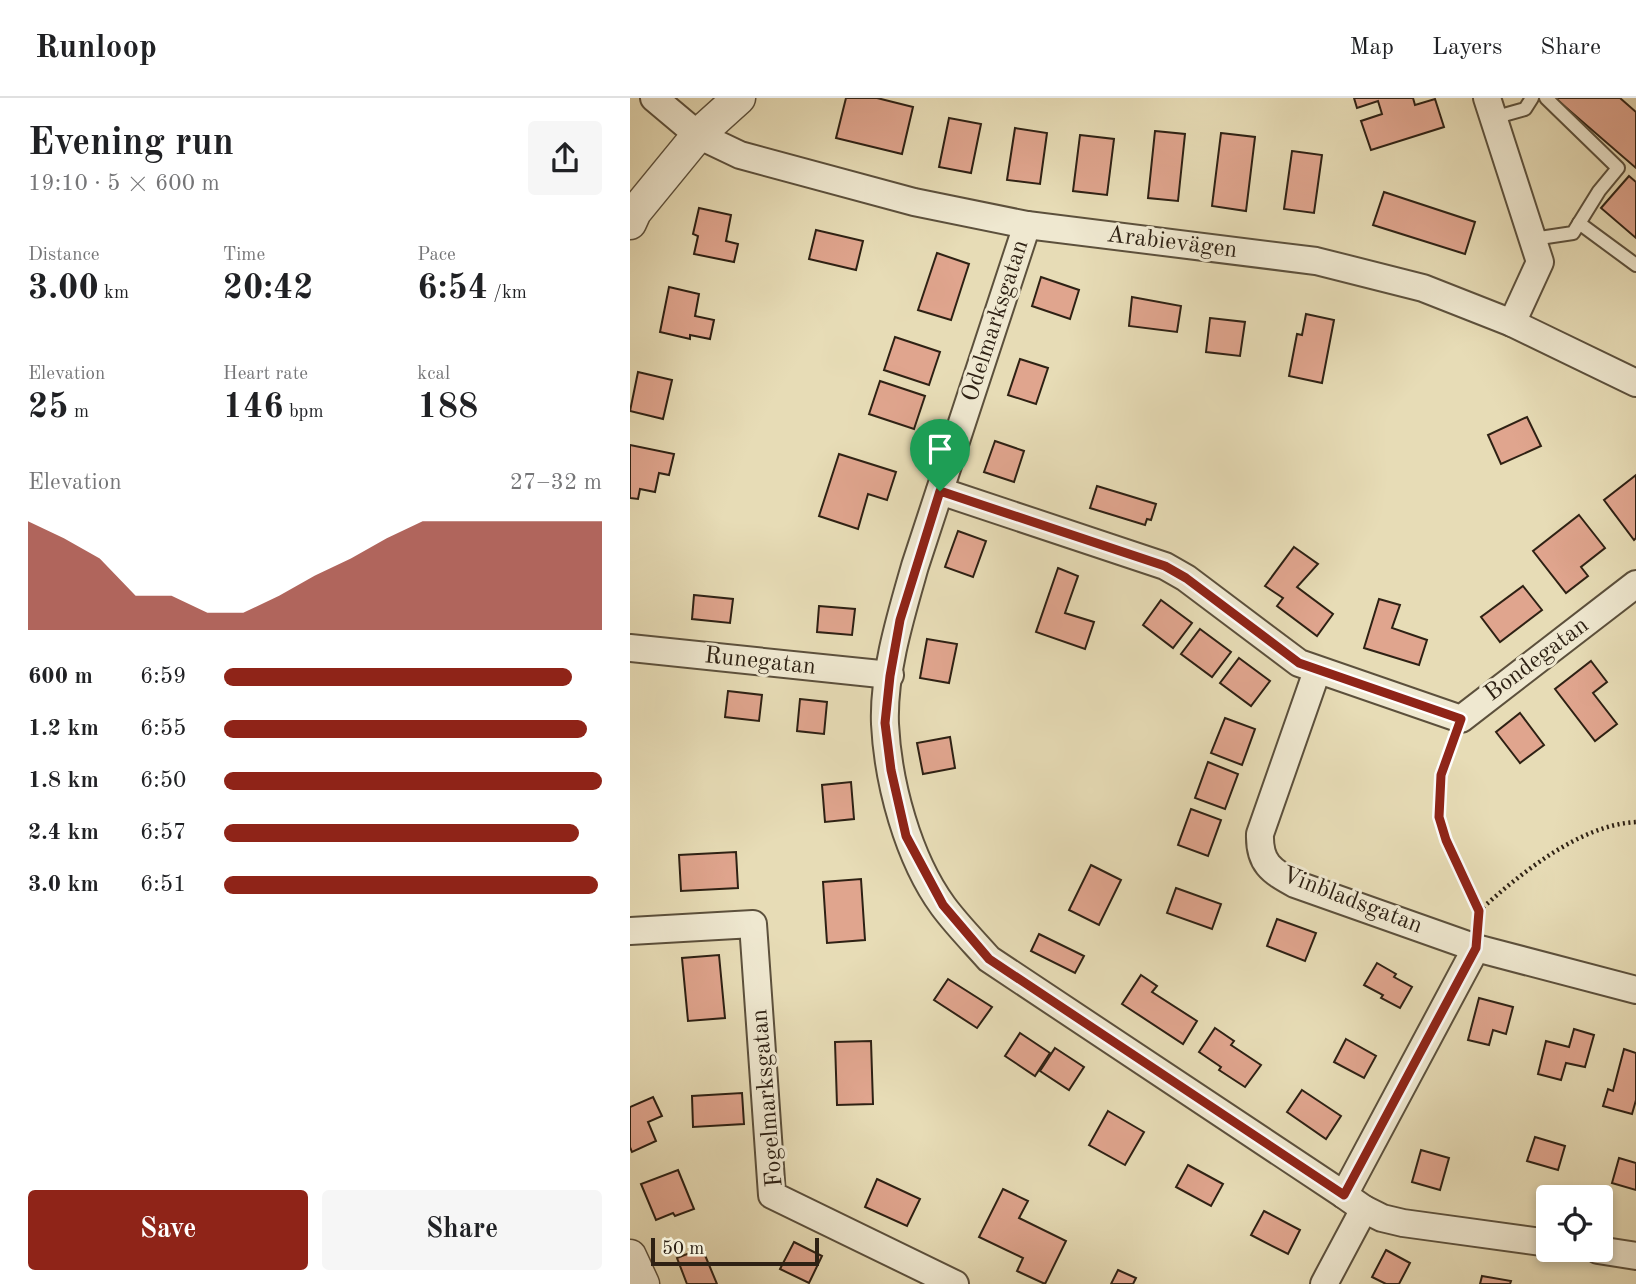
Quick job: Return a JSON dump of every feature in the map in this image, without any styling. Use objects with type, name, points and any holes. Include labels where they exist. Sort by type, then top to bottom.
[{"type":"street","name":"Arabievägen","points":[[654,98],[698,135],[740,155],[914,202],[1027,225],[1316,261],[1423,288],[1512,323],[1636,383]]},
{"type":"street","points":[[630,223],[635,212],[698,135],[739,98]]},
{"type":"street","points":[[1490,108],[1540,262],[1512,323]]},
{"type":"street","name":"Odelmarksgatan","points":[[1027,225],[900,620],[885,723],[891,770],[906,836],[943,905],[989,959],[1354,1202],[1382,1218],[1403,1223],[1536,1241]]},
{"type":"street","name":"Bondegatan","points":[[940,491],[1165,566],[1186,578],[1299,663],[1461,719],[1636,584]]},
{"type":"street","name":"Runegatan","points":[[630,648],[890,676]]},
{"type":"street","name":"Vinbladsgatan","points":[[1317,671],[1260,834],[1260,850],[1266,864],[1276,874],[1295,884],[1476,948],[1636,990]]},
{"type":"street","name":"Fogelmarksgatan","points":[[630,931],[753,924],[772,1195],[955,1284]]},
{"type":"street","points":[[1324,1284],[1354,1202],[1476,948]]},
{"type":"street","points":[[1613,1252],[1636,1256]]},
{"type":"street","points":[[630,1256],[643,1284]]},
{"type":"lane","points":[[1490,108],[1525,109],[1532,98]]},
{"type":"lane","points":[[1533,239],[1573,233],[1599,191],[1618,168],[1546,98]]},
{"type":"lane","points":[[1579,223],[1636,265]]},
{"type":"path","points":[[1461,719],[1441,775],[1439,817],[1446,840],[1479,911],[1476,948]]},
{"type":"path","points":[[1479,911],[1542,858],[1608,827],[1636,822]]},
{"type":"building","points":[[846,98],[877,98],[913,107],[902,154],[836,138]]},
{"type":"building","points":[[1354,98],[1413,98],[1415,105],[1435,99],[1444,127],[1371,150],[1361,121],[1382,114],[1378,101],[1357,108]]},
{"type":"building","points":[[1555,98],[1620,98],[1636,112],[1636,168]]},
{"type":"building","points":[[949,118],[981,124],[971,173],[939,167]]},
{"type":"building","points":[[1015,128],[1047,133],[1040,184],[1007,180]]},
{"type":"building","points":[[1155,131],[1185,134],[1178,201],[1148,198]]},
{"type":"building","points":[[1221,133],[1255,137],[1246,211],[1212,206]]},
{"type":"building","points":[[1080,135],[1114,139],[1107,195],[1073,191]]},
{"type":"building","points":[[1292,151],[1322,155],[1314,213],[1284,209]]},
{"type":"building","points":[[1629,176],[1636,182],[1636,238],[1601,208]]},
{"type":"building","points":[[1384,192],[1475,222],[1465,254],[1373,225]]},
{"type":"building","points":[[699,208],[731,215],[726,241],[738,244],[734,262],[694,254],[698,236],[693,234]]},
{"type":"building","points":[[816,230],[863,241],[856,270],[809,259]]},
{"type":"building","points":[[937,253],[969,264],[951,320],[918,310]]},
{"type":"building","points":[[1041,277],[1079,290],[1070,319],[1032,306]]},
{"type":"building","points":[[669,287],[699,294],[695,316],[714,320],[710,339],[690,335],[690,339],[660,332]]},
{"type":"building","points":[[1132,297],[1181,306],[1177,332],[1129,326]]},
{"type":"building","points":[[1306,314],[1334,320],[1322,383],[1289,376],[1297,334],[1302,335]]},
{"type":"building","points":[[1210,318],[1245,322],[1240,356],[1206,352]]},
{"type":"building","points":[[895,337],[940,352],[929,385],[884,370]]},
{"type":"building","points":[[1020,359],[1048,368],[1036,404],[1008,395]]},
{"type":"building","points":[[638,372],[672,380],[663,419],[630,411]]},
{"type":"building","points":[[880,381],[925,396],[914,429],[869,414]]},
{"type":"building","points":[[1527,417],[1541,446],[1501,464],[1488,435]]},
{"type":"building","points":[[995,441],[1024,451],[1014,482],[984,472]]},
{"type":"building","points":[[630,445],[674,454],[669,475],[659,473],[655,492],[640,489],[638,499],[630,498]]},
{"type":"building","points":[[839,454],[896,472],[887,500],[868,494],[858,529],[819,516]]},
{"type":"building","points":[[1636,475],[1636,538],[1634,540],[1604,500]]},
{"type":"building","points":[[1097,486],[1156,504],[1151,520],[1147,519],[1145,525],[1090,508]]},
{"type":"building","points":[[1579,515],[1605,548],[1581,567],[1588,576],[1566,593],[1533,551]]},
{"type":"building","points":[[958,531],[986,541],[973,577],[945,567]]},
{"type":"building","points":[[1294,547],[1318,564],[1297,587],[1333,614],[1317,636],[1277,606],[1283,598],[1265,586]]},
{"type":"building","points":[[1058,568],[1078,576],[1065,613],[1094,622],[1085,649],[1036,632]]},
{"type":"building","points":[[1523,586],[1542,610],[1500,642],[1481,617]]},
{"type":"building","points":[[694,595],[733,599],[730,623],[692,619]]},
{"type":"building","points":[[1379,599],[1400,605],[1392,628],[1427,640],[1419,665],[1364,648]]},
{"type":"building","points":[[1161,600],[1192,623],[1173,648],[1143,625]]},
{"type":"building","points":[[819,606],[855,609],[852,635],[817,632]]},
{"type":"building","points":[[1200,629],[1231,652],[1212,677],[1181,654]]},
{"type":"building","points":[[927,639],[957,644],[949,683],[920,678]]},
{"type":"building","points":[[1239,658],[1270,681],[1251,706],[1220,683]]},
{"type":"building","points":[[1591,661],[1607,682],[1593,693],[1617,724],[1595,741],[1555,689]]},
{"type":"building","points":[[728,691],[762,695],[759,721],[725,717]]},
{"type":"building","points":[[800,699],[827,702],[824,734],[797,731]]},
{"type":"building","points":[[1520,713],[1544,745],[1520,763],[1496,732]]},
{"type":"building","points":[[1225,718],[1255,729],[1242,765],[1211,753]]},
{"type":"building","points":[[950,737],[955,768],[923,774],[917,743]]},
{"type":"building","points":[[1208,762],[1238,774],[1225,809],[1195,798]]},
{"type":"building","points":[[851,782],[854,819],[825,822],[822,785]]},
{"type":"building","points":[[1191,809],[1221,820],[1208,856],[1178,845]]},
{"type":"building","points":[[736,852],[738,888],[681,891],[679,855]]},
{"type":"building","points":[[1091,865],[1121,880],[1099,925],[1069,910]]},
{"type":"building","points":[[861,879],[865,940],[827,943],[823,882]]},
{"type":"building","points":[[1176,888],[1221,904],[1212,929],[1167,913]]},
{"type":"building","points":[[1277,919],[1316,933],[1305,961],[1267,946]]},
{"type":"building","points":[[1039,934],[1084,956],[1075,973],[1031,951]]},
{"type":"building","points":[[719,955],[725,1018],[688,1021],[682,958]]},
{"type":"building","points":[[1377,963],[1412,987],[1400,1008],[1364,985]]},
{"type":"building","points":[[1141,975],[1157,986],[1152,992],[1197,1021],[1183,1044],[1122,1004]]},
{"type":"building","points":[[948,979],[992,1007],[977,1028],[934,1000]]},
{"type":"building","points":[[1479,998],[1513,1007],[1506,1034],[1493,1030],[1489,1045],[1468,1040]]},
{"type":"building","points":[[1215,1028],[1234,1041],[1231,1045],[1261,1065],[1245,1087],[1219,1070],[1221,1067],[1199,1052]]},
{"type":"building","points":[[1574,1029],[1594,1035],[1585,1067],[1566,1063],[1561,1080],[1538,1074],[1546,1041],[1569,1047]]},
{"type":"building","points":[[1020,1033],[1050,1053],[1035,1076],[1005,1056]]},
{"type":"building","points":[[1346,1039],[1376,1056],[1364,1078],[1334,1062]]},
{"type":"building","points":[[871,1041],[873,1104],[837,1105],[835,1042]]},
{"type":"building","points":[[1055,1048],[1084,1067],[1069,1090],[1040,1071]]},
{"type":"building","points":[[1624,1049],[1636,1053],[1636,1100],[1632,1114],[1603,1106],[1608,1089],[1613,1091]]},
{"type":"building","points":[[1302,1090],[1341,1116],[1326,1139],[1287,1112]]},
{"type":"building","points":[[742,1093],[744,1124],[693,1127],[692,1096]]},
{"type":"building","points":[[653,1097],[662,1116],[648,1122],[656,1141],[632,1152],[630,1107]]},
{"type":"building","points":[[1108,1111],[1144,1132],[1125,1165],[1089,1145]]},
{"type":"building","points":[[1535,1137],[1565,1146],[1558,1170],[1527,1161]]},
{"type":"building","points":[[1421,1150],[1449,1158],[1440,1190],[1412,1182]]},
{"type":"building","points":[[1619,1158],[1636,1163],[1636,1190],[1612,1183]]},
{"type":"building","points":[[1188,1165],[1223,1184],[1211,1206],[1176,1187]]},
{"type":"building","points":[[678,1170],[694,1209],[656,1220],[641,1184]]},
{"type":"building","points":[[877,1179],[920,1199],[907,1226],[865,1207]]},
{"type":"building","points":[[1003,1189],[1028,1201],[1019,1218],[1066,1241],[1045,1284],[1017,1271],[1023,1258],[979,1237]]},
{"type":"building","points":[[1264,1211],[1300,1230],[1288,1254],[1251,1235]]},
{"type":"building","points":[[794,1242],[822,1256],[809,1283],[780,1269]]},
{"type":"building","points":[[702,1248],[717,1284],[687,1284],[677,1258]]},
{"type":"building","points":[[1386,1250],[1410,1263],[1399,1284],[1386,1284],[1372,1277]]},
{"type":"building","points":[[1118,1270],[1136,1278],[1133,1284],[1111,1284]]},
{"type":"building","points":[[1482,1276],[1511,1281],[1510,1284],[1480,1284]]},
{"type":"route","points":[[940,491],[1165,566],[1186,578],[1299,663],[1461,719],[1441,775],[1439,817],[1446,840],[1479,911],[1476,948],[1344,1195],[989,959],[943,905],[928,880],[906,836],[891,770],[885,723],[900,620],[940,491]]}]
